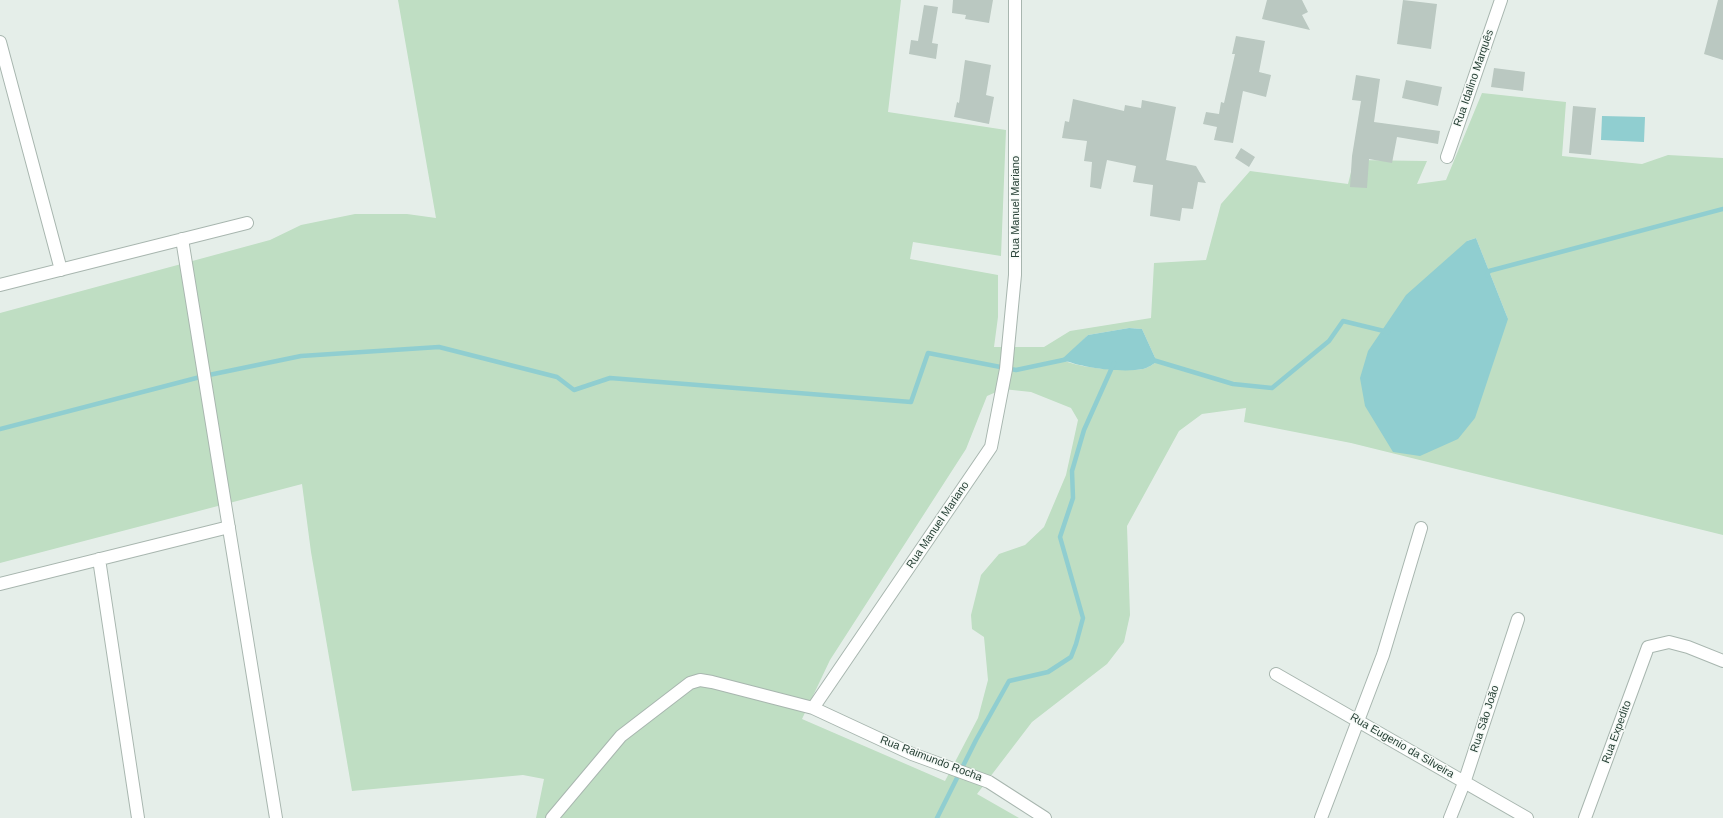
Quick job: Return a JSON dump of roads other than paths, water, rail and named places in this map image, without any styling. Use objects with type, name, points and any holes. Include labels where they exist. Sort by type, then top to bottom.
[{"type":"street","name":"Rua Manuel Mariano","points":[[813,708],[991,447],[1006,369],[1015,275],[1015,0]]},
{"type":"street","name":"Rua Idalino Marquês","points":[[1446,157],[1501,0]]},
{"type":"street","points":[[0,42],[61,270]]},
{"type":"street","points":[[0,285],[246,223]]},
{"type":"street","points":[[182,239],[276,818]]},
{"type":"street","points":[[0,584],[229,527]]},
{"type":"street","points":[[1321,818],[1383,655],[1421,528]]},
{"type":"street","points":[[98,559],[138,818]]},
{"type":"street","name":"Rua São João","points":[[1450,818],[1464,783],[1518,619]]},
{"type":"street","name":"Rua Expedito","points":[[1585,818],[1648,647],[1670,642],[1688,646],[1723,661]]},
{"type":"street","name":"Rua Eugenio da Silveira","points":[[1276,674],[1527,818]]},
{"type":"street","points":[[552,818],[622,736],[690,683],[700,680],[712,682],[813,708]]},
{"type":"street","name":"Rua Raimundo Rocha","points":[[813,708],[912,754],[989,782],[1045,818]]},
{"type":"water","points":[[1602,116],[1645,117],[1644,142],[1601,140]]},
{"type":"water","points":[[1476,238],[1508,319],[1475,418],[1458,439],[1420,456],[1393,452],[1365,406],[1360,378],[1368,351],[1406,295],[1467,241]]},
{"type":"water","points":[[1129,328],[1142,329],[1157,362],[1143,369],[1113,370],[1079,365],[1062,359],[1088,335]]},
{"type":"waterway","points":[[1487,275],[1489,271],[1723,209]]},
{"type":"waterway","points":[[1153,360],[1233,384],[1272,388],[1329,341],[1343,321],[1388,332]]},
{"type":"waterway","points":[[0,429],[204,376],[301,356],[439,347],[557,377],[574,390],[610,378],[911,402],[928,353],[1016,370],[1068,359]]},
{"type":"waterway","points":[[937,818],[976,740],[1009,681],[1048,672],[1071,657],[1083,618],[1060,537],[1073,498],[1072,471],[1084,430],[1114,363]]}]
